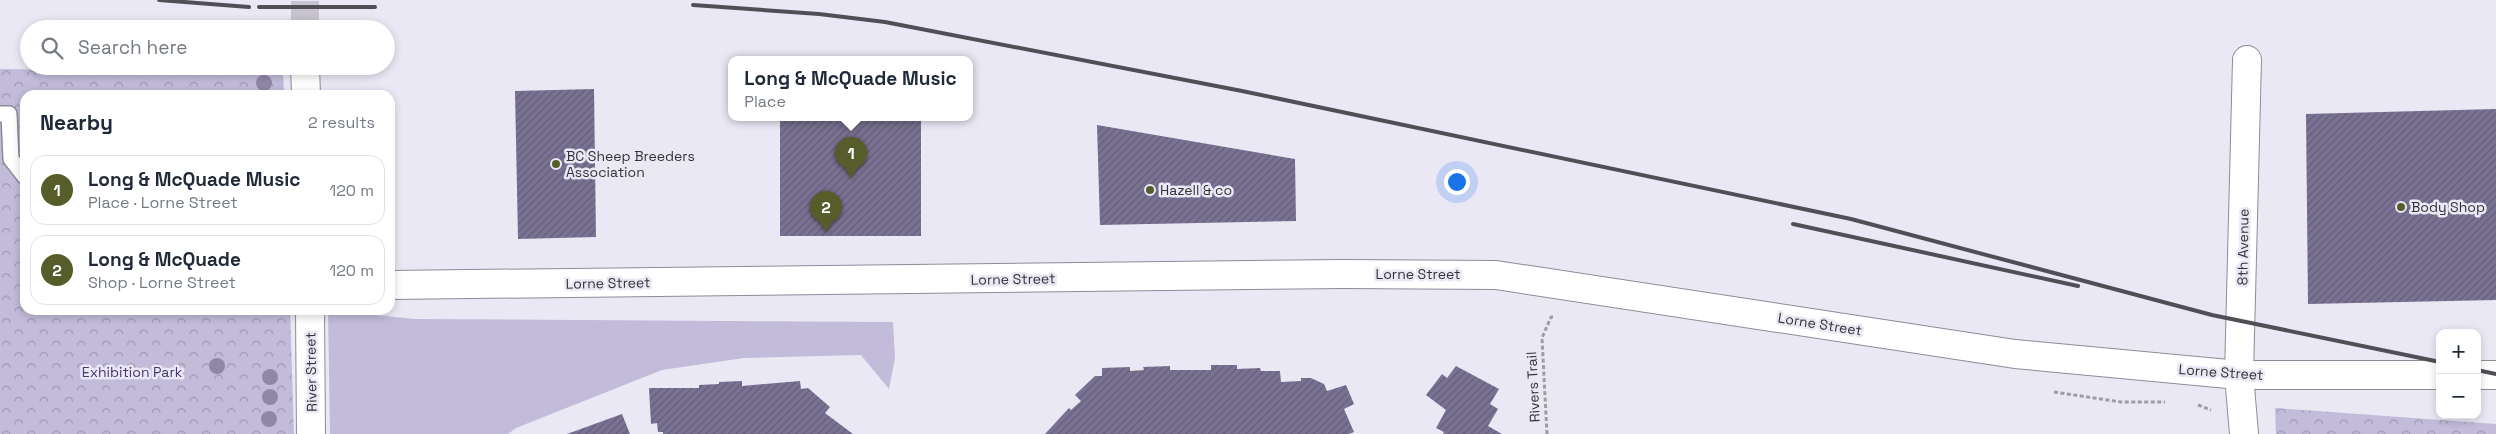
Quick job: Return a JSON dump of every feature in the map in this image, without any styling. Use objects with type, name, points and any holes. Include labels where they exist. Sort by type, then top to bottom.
[{"type":"street","name":"8th Avenue","points":[[2244,434],[2239,376],[2248,60]]},
{"type":"street","points":[[305,75],[306,90]]},
{"type":"street","name":"Lorne Street","points":[[395,285],[1343,274],[1496,275],[2015,354],[2239,376],[2436,375]]},
{"type":"street","name":"River Street","points":[[310,315],[311,434]]},
{"type":"street","points":[[2481,375],[2496,374]]},
{"type":"lane","points":[[0,114],[9,114],[12,159],[20,170]]},
{"type":"path","name":"Rivers Trail","points":[[1542,338],[1547,434]]},
{"type":"green space","name":"Exhibition Park","points":[[0,69],[20,69],[20,75],[283,75],[284,90],[20,90],[20,315],[290,315],[294,434],[0,434]]},
{"type":"green space","points":[[328,315],[376,315],[415,319],[893,322],[895,358],[889,389],[861,355],[744,358],[662,370],[516,428],[508,434],[330,434]]},
{"type":"green space","points":[[2275,408],[2496,424],[2496,434],[2276,434]]},
{"type":"building","name":"BC Sheep Breeders Association","points":[[594,89],[596,237],[518,239],[515,91]]},
{"type":"building","name":"Body Shop","points":[[2496,109],[2496,300],[2308,304],[2306,114]]},
{"type":"building","points":[[780,121],[921,121],[921,236],[780,236]]},
{"type":"building","points":[[1097,125],[1295,159],[1296,221],[1100,225]]},
{"type":"building","points":[[1211,365],[1237,365],[1237,369],[1260,368],[1261,371],[1280,371],[1281,382],[1301,381],[1301,378],[1311,378],[1324,384],[1327,391],[1346,385],[1354,404],[1344,409],[1354,432],[1349,434],[1045,434],[1069,408],[1071,410],[1081,401],[1075,395],[1095,376],[1102,376],[1102,368],[1130,367],[1130,371],[1144,370],[1143,367],[1170,366],[1170,370],[1211,370]]},
{"type":"building","points":[[1456,366],[1499,389],[1490,404],[1498,409],[1488,426],[1502,434],[1443,434],[1444,432],[1436,428],[1446,410],[1426,395],[1442,374],[1447,378]]},
{"type":"building","points":[[742,381],[742,386],[800,381],[801,389],[808,388],[830,407],[825,413],[853,434],[663,434],[663,432],[658,432],[657,423],[651,424],[649,388],[699,388],[699,385]]},
{"type":"building","points":[[622,414],[630,434],[567,434]]},
{"type":"tunnel","points":[[305,0],[305,20]]},
{"type":"railway","points":[[159,0],[249,7]]},
{"type":"railway","points":[[693,5],[819,14],[885,22],[1242,91],[1851,219],[2212,315],[2436,361]]},
{"type":"railway","points":[[259,7],[375,7]]},
{"type":"railway","points":[[1793,224],[2078,286]]},
{"type":"railway","points":[[2481,371],[2496,374]]},
{"type":"place","name":"BC Sheep Breeders Association","points":[[556,164]]},
{"type":"place","name":"Long & McQuade Music","points":[[851,178]]},
{"type":"place","name":"Hazell & co","points":[[1150,190]]},
{"type":"place","name":"Body Shop","points":[[2401,207]]},
{"type":"place","name":"Long & McQuade","points":[[826,232]]}]
